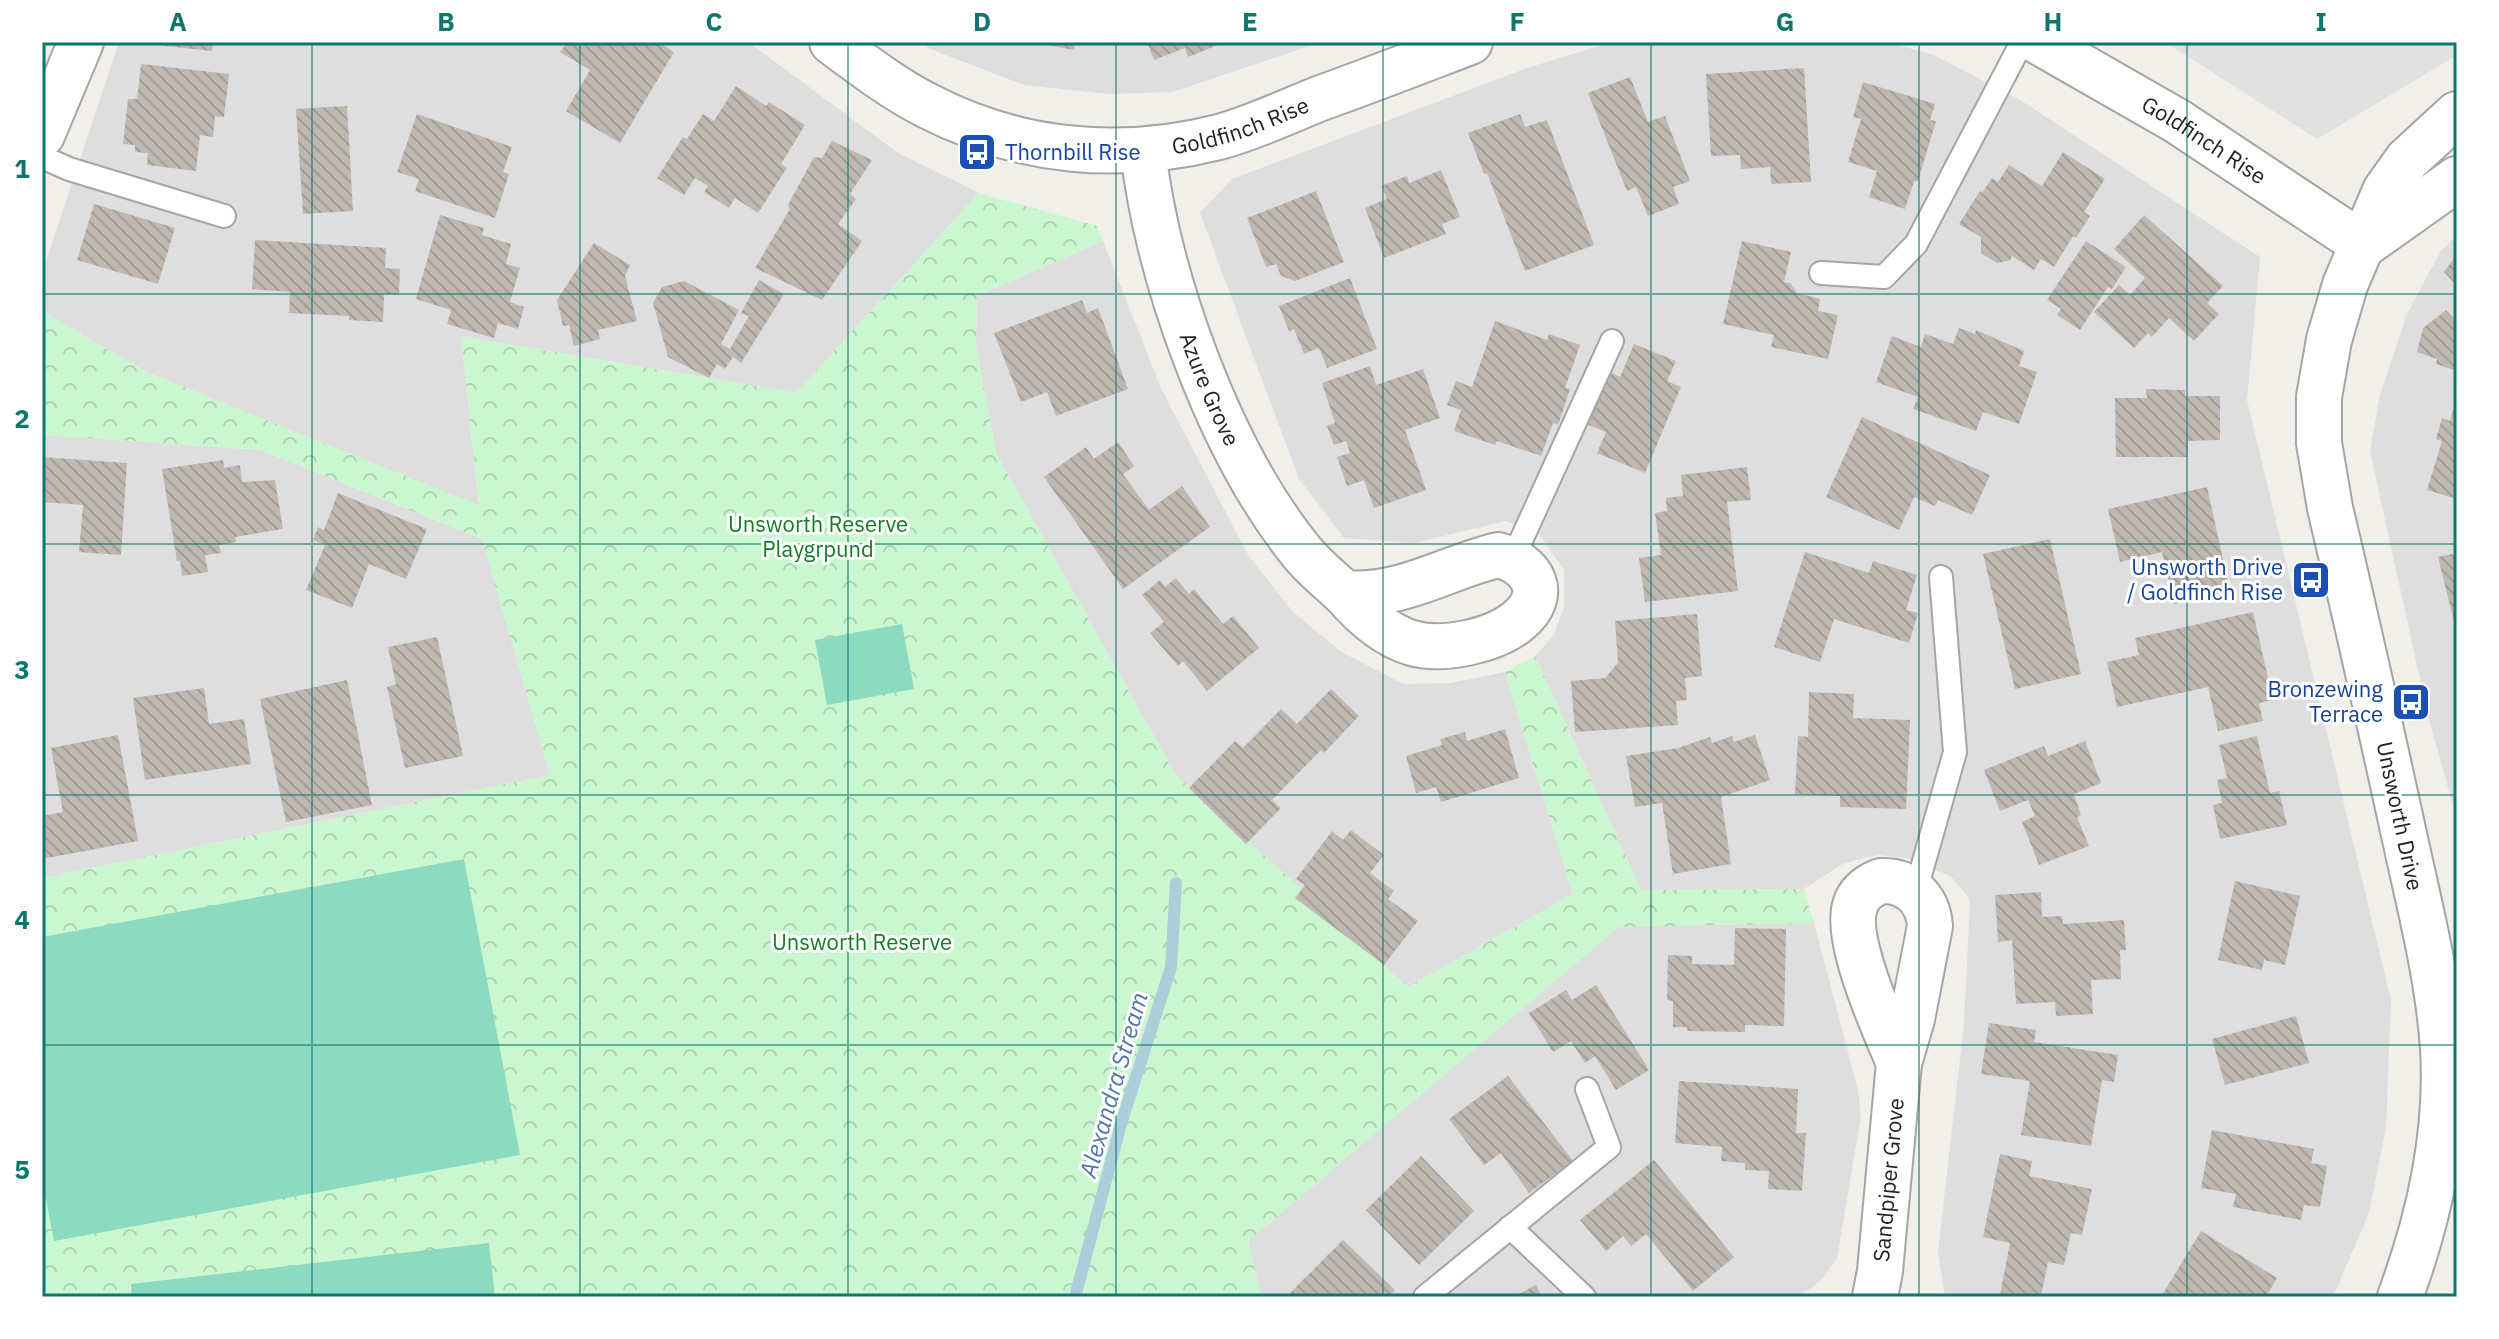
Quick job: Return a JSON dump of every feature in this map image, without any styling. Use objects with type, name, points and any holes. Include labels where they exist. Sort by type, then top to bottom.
[{"type":"street","points":[[42,135],[53,82],[81,42]]},
{"type":"street","name":"Goldfinch Rise","points":[[832,42],[885,81],[928,106],[1000,136],[1042,146],[1097,151],[1143,151],[1220,137],[1470,42]]},
{"type":"street","name":"Goldfinch Rise","points":[[2039,42],[2177,121],[2364,245]]},
{"type":"street","name":"Unsworth Drive","points":[[2400,1297],[2417,1252],[2433,1183],[2450,1048],[2371,681],[2330,508],[2319,443],[2319,397],[2329,340],[2345,285],[2385,191],[2407,160],[2457,114]]},
{"type":"street","name":"Azure Grove","points":[[1143,151],[1147,189],[1164,262],[1207,387],[1254,482],[1301,551],[1371,620],[1394,635],[1429,647],[1462,645],[1509,627],[1527,611],[1535,587],[1524,565],[1513,558]]},
{"type":"street","name":"Unsworth Drive","points":[[2364,245],[2457,179]]},
{"type":"street","points":[[1344,593],[1366,595],[1389,592],[1481,559],[1498,555],[1513,558]]},
{"type":"street","name":"Sandpiper Grove","points":[[1875,1297],[1899,1063],[1912,1019],[1930,926],[1929,913],[1915,893],[1905,884],[1881,881],[1861,894],[1852,921],[1876,1010],[1899,1063]]},
{"type":"lane","points":[[1821,273],[1884,277],[1916,244],[2022,42]]},
{"type":"lane","points":[[42,157],[69,169],[224,216]]},
{"type":"lane","points":[[1513,558],[1612,341]]},
{"type":"lane","points":[[1915,893],[1955,752],[1941,577]]},
{"type":"lane","points":[[1425,1297],[1609,1147],[1587,1089]]},
{"type":"lane","points":[[1510,1227],[1584,1297]]},
{"type":"shaded area","points":[[119,42],[748,42],[898,153],[979,193],[796,393],[461,336],[479,506],[146,372],[42,311],[42,272]]},
{"type":"shaded area","points":[[921,42],[1321,42],[1173,92],[1108,94],[1024,85],[930,49]]},
{"type":"shaded area","points":[[1612,42],[1887,42],[1934,55],[2017,98],[2260,257],[2247,400],[2391,1000],[2386,1127],[2369,1213],[2333,1297],[1945,1297],[1938,1252],[1964,1023],[1970,903],[1967,895],[1950,876],[1907,858],[1878,855],[1844,863],[1804,889],[1641,890],[1535,656],[1554,635],[1564,607],[1564,570],[1539,534],[1506,521],[1414,543],[1344,538],[1299,479],[1200,213],[1232,179],[1530,67]]},
{"type":"shaded area","points":[[2165,42],[2457,42],[2457,55],[2317,139]]},
{"type":"shaded area","points":[[2457,236],[2457,820],[2428,716],[2370,451],[2380,394],[2406,316],[2440,252]]},
{"type":"shaded area","points":[[1103,241],[1161,388],[1248,555],[1292,611],[1340,651],[1403,684],[1451,683],[1505,672],[1573,894],[1408,987],[1175,774],[996,453],[976,345],[977,296]]},
{"type":"shaded area","points":[[42,435],[261,450],[482,539],[550,775],[42,878],[42,648],[45,607],[42,602]]},
{"type":"shaded area","points":[[1814,923],[1858,1090],[1861,1116],[1837,1258],[1823,1278],[1810,1289],[1794,1297],[1261,1297],[1248,1241],[1619,926]]},
{"type":"green space","name":"Unsworth Reserve","points":[[979,193],[1097,226],[1103,241],[977,296],[976,345],[996,453],[1175,774],[1408,987],[1573,894],[1505,672],[1535,656],[1641,890],[1804,889],[1814,923],[1619,927],[1248,1241],[1261,1297],[42,1297],[42,878],[550,775],[482,539],[261,450],[42,435],[42,311],[146,372],[479,505],[461,336],[796,393]]},
{"type":"green space","points":[[902,624],[914,689],[827,705],[815,640]]},
{"type":"green space","points":[[464,859],[520,1155],[54,1241],[42,1178],[42,937]]},
{"type":"green space","points":[[489,1243],[495,1297],[132,1297],[131,1284]]},
{"type":"building","points":[[165,42],[213,42],[212,51],[165,46]]},
{"type":"building","points":[[568,42],[658,42],[674,52],[620,143],[566,111],[590,70],[560,52]]},
{"type":"building","points":[[1032,42],[1075,42],[1074,50]]},
{"type":"building","points":[[1147,42],[1225,42],[1188,57],[1185,48],[1154,60]]},
{"type":"building","points":[[141,64],[229,74],[224,117],[215,116],[213,137],[200,135],[196,171],[147,165],[148,153],[135,152],[135,145],[123,144],[128,99],[137,99]]},
{"type":"building","points":[[1804,68],[1811,182],[1771,184],[1770,167],[1741,169],[1740,155],[1711,156],[1706,74]]},
{"type":"building","points":[[1630,77],[1648,122],[1665,116],[1690,181],[1673,187],[1679,204],[1648,216],[1636,187],[1627,191],[1588,93]]},
{"type":"building","points":[[1863,82],[1935,104],[1930,120],[1936,121],[1918,181],[1914,181],[1905,209],[1869,197],[1877,171],[1848,162],[1861,119],[1853,117]]},
{"type":"building","points":[[736,86],[766,106],[769,102],[805,125],[781,164],[787,168],[758,213],[735,198],[729,208],[704,192],[708,186],[695,178],[684,195],[657,178],[683,137],[687,139],[703,114],[714,121]]},
{"type":"building","points":[[347,106],[353,211],[303,214],[296,109]]},
{"type":"building","points":[[417,114],[512,147],[503,172],[509,174],[495,218],[415,191],[419,179],[397,172]]},
{"type":"building","points":[[1520,114],[1525,127],[1547,120],[1594,245],[1525,271],[1468,133]]},
{"type":"building","points":[[832,141],[872,160],[850,194],[856,199],[838,224],[862,241],[822,300],[755,268],[790,209],[788,205],[814,157],[822,158]]},
{"type":"building","points":[[2063,152],[2105,179],[2084,212],[2090,216],[2054,267],[2041,259],[2034,270],[2012,256],[2010,260],[1997,263],[1981,253],[1981,237],[1959,224],[1980,191],[1982,193],[1992,178],[1998,182],[2009,165],[2042,186]]},
{"type":"building","points":[[1441,170],[1460,217],[1442,224],[1446,234],[1384,258],[1365,208],[1387,199],[1381,186],[1407,176],[1409,183]]},
{"type":"building","points":[[1316,191],[1344,262],[1295,281],[1281,276],[1276,264],[1266,267],[1247,218]]},
{"type":"building","points":[[94,204],[175,228],[158,284],[77,260]]},
{"type":"building","points":[[440,215],[484,228],[482,235],[511,244],[506,264],[520,268],[510,302],[524,307],[518,329],[498,323],[494,338],[447,324],[451,310],[416,299]]},
{"type":"building","points":[[2144,215],[2223,286],[2207,303],[2219,314],[2194,341],[2169,318],[2152,337],[2148,333],[2134,348],[2094,312],[2119,285],[2130,295],[2145,278],[2114,249]]},
{"type":"building","points":[[255,240],[386,248],[385,268],[400,269],[399,295],[384,294],[383,322],[349,320],[349,316],[289,313],[290,292],[252,289]]},
{"type":"building","points":[[1742,241],[1791,252],[1784,282],[1790,283],[1797,293],[1820,299],[1818,311],[1838,315],[1828,359],[1771,347],[1774,335],[1723,324]]},
{"type":"building","points":[[2086,241],[2126,267],[2112,289],[2108,287],[2080,330],[2057,315],[2061,309],[2047,300]]},
{"type":"building","points":[[594,243],[630,265],[625,276],[637,321],[598,330],[600,339],[574,346],[569,325],[563,326],[557,300]]},
{"type":"building","points":[[2457,254],[2457,286],[2444,272]]},
{"type":"building","points":[[1350,278],[1377,349],[1327,368],[1319,348],[1304,354],[1294,329],[1289,331],[1279,306]]},
{"type":"building","points":[[759,280],[784,294],[741,363],[733,357],[725,369],[717,364],[709,378],[668,357],[653,303],[662,287],[684,281],[739,310],[721,344],[730,349],[749,316],[741,313]]},
{"type":"building","points":[[1082,300],[1087,313],[1098,308],[1128,389],[1056,416],[1047,392],[1021,402],[994,333]]},
{"type":"building","points":[[2446,310],[2457,322],[2457,371],[2436,364],[2437,359],[2417,352],[2423,328]]},
{"type":"building","points":[[1495,321],[1547,340],[1549,334],[1580,345],[1565,388],[1570,389],[1558,425],[1553,423],[1541,456],[1454,431],[1461,410],[1447,405],[1456,381],[1472,387]]},
{"type":"building","points":[[1959,328],[1975,334],[1976,330],[2024,351],[2019,366],[2037,372],[2019,424],[1983,412],[1976,431],[1913,409],[1918,397],[1876,382],[1892,336],[1921,347],[1925,334],[1953,344]]},
{"type":"building","points":[[1634,344],[1676,361],[1667,381],[1681,387],[1645,473],[1597,453],[1606,432],[1586,424],[1608,371],[1620,377]]},
{"type":"building","points":[[1370,366],[1376,385],[1423,369],[1440,418],[1405,430],[1426,490],[1374,508],[1364,480],[1347,486],[1337,457],[1350,453],[1346,441],[1334,445],[1327,426],[1335,423],[1322,383]]},
{"type":"building","points":[[2146,389],[2185,390],[2185,396],[2220,396],[2220,440],[2188,441],[2188,457],[2116,457],[2115,398],[2147,398]]},
{"type":"building","points":[[2454,406],[2457,407],[2457,499],[2427,490],[2442,441],[2436,439],[2442,418],[2450,421]]},
{"type":"building","points":[[1862,417],[1990,475],[1972,515],[1938,500],[1935,506],[1914,497],[1899,530],[1826,497]]},
{"type":"building","points":[[1118,442],[1134,466],[1123,474],[1149,510],[1182,486],[1210,527],[1123,589],[1044,477],[1086,447],[1094,459]]},
{"type":"building","points":[[42,457],[127,463],[121,555],[79,552],[83,505],[42,502]]},
{"type":"building","points":[[223,460],[224,468],[240,465],[242,482],[275,480],[283,529],[235,537],[236,542],[219,545],[221,553],[205,555],[208,572],[182,576],[162,469]]},
{"type":"building","points":[[1747,467],[1751,500],[1727,502],[1738,591],[1645,602],[1639,558],[1661,555],[1655,513],[1667,511],[1666,498],[1683,496],[1681,475]]},
{"type":"building","points":[[2207,487],[2230,591],[2174,604],[2162,552],[2120,562],[2108,509]]},
{"type":"building","points":[[338,493],[427,529],[406,579],[369,564],[352,608],[306,590],[325,545],[313,540],[318,527],[324,530]]},
{"type":"building","points":[[2050,539],[2081,674],[2015,689],[1983,554]]},
{"type":"building","points":[[1805,552],[1869,573],[1873,561],[1917,575],[1906,610],[1918,613],[1909,643],[1834,619],[1820,662],[1774,647]]},
{"type":"building","points":[[2457,553],[2457,630],[2456,630],[2438,557]]},
{"type":"building","points":[[1176,578],[1189,594],[1194,589],[1223,624],[1233,616],[1259,648],[1207,691],[1183,661],[1178,666],[1150,633],[1164,622],[1142,595],[1160,580],[1165,587]]},
{"type":"building","points":[[2253,612],[2273,700],[2259,703],[2263,721],[2218,731],[2208,687],[2117,707],[2107,662],[2139,655],[2135,638]]},
{"type":"building","points":[[1697,614],[1702,676],[1685,678],[1687,700],[1676,701],[1678,725],[1575,732],[1571,681],[1605,678],[1618,663],[1615,621]]},
{"type":"building","points":[[437,637],[463,756],[405,768],[387,687],[396,684],[388,647]]},
{"type":"building","points":[[347,680],[372,805],[286,822],[260,699]]},
{"type":"building","points":[[204,688],[209,724],[244,719],[251,764],[145,780],[133,698]]},
{"type":"building","points":[[1331,689],[1359,716],[1272,800],[1281,808],[1246,844],[1189,788],[1235,741],[1243,748],[1281,709],[1297,724]]},
{"type":"building","points":[[1809,692],[1854,694],[1853,718],[1910,720],[1906,809],[1840,807],[1840,796],[1795,794],[1798,736],[1808,737]]},
{"type":"building","points":[[1505,729],[1519,778],[1441,802],[1436,787],[1416,793],[1406,756],[1442,745],[1440,739],[1465,732],[1467,741]]},
{"type":"building","points":[[118,735],[138,841],[42,859],[42,816],[63,812],[51,748]]},
{"type":"building","points":[[1755,735],[1770,780],[1721,797],[1731,864],[1673,874],[1662,803],[1635,807],[1626,756],[1678,748],[1710,737],[1712,743],[1732,736],[1734,742]]},
{"type":"building","points":[[2257,736],[2270,793],[2279,791],[2287,825],[2220,839],[2213,805],[2222,803],[2217,780],[2227,778],[2219,745]]},
{"type":"building","points":[[2085,741],[2101,783],[2074,794],[2081,815],[2077,817],[2089,846],[2039,865],[2022,822],[2035,816],[2028,800],[2000,811],[1984,770],[2044,746],[2048,756]]},
{"type":"building","points":[[1351,830],[1384,855],[1370,873],[1394,891],[1388,899],[1418,921],[1384,965],[1295,898],[1305,885],[1296,879],[1332,831],[1343,840]]},
{"type":"building","points":[[2235,881],[2300,896],[2285,965],[2264,960],[2262,970],[2218,960]]},
{"type":"building","points":[[2041,892],[2042,917],[2062,916],[2063,924],[2124,920],[2126,950],[2120,950],[2121,979],[2091,980],[2093,1014],[2056,1016],[2055,1002],[2016,1004],[2012,940],[1998,942],[1995,895]]},
{"type":"building","points":[[1735,928],[1786,929],[1784,1026],[1745,1025],[1745,1032],[1687,1031],[1687,1027],[1673,1027],[1673,1001],[1667,1000],[1668,955],[1692,956],[1692,964],[1734,965]]},
{"type":"building","points":[[1596,985],[1649,1070],[1616,1090],[1595,1056],[1585,1063],[1571,1041],[1553,1052],[1529,1013],[1566,990],[1572,1000]]},
{"type":"building","points":[[2296,1016],[2309,1063],[2225,1085],[2212,1039]]},
{"type":"building","points":[[1989,1023],[2036,1030],[2034,1042],[2118,1055],[2114,1082],[2102,1080],[2091,1146],[2021,1135],[2030,1081],[1981,1074]]},
{"type":"building","points":[[1508,1076],[1573,1161],[1529,1193],[1501,1153],[1484,1165],[1449,1119]]},
{"type":"building","points":[[1679,1081],[1798,1089],[1796,1133],[1806,1133],[1802,1191],[1768,1189],[1769,1171],[1745,1170],[1745,1163],[1721,1161],[1722,1147],[1675,1143]]},
{"type":"building","points":[[2212,1130],[2314,1149],[2311,1163],[2327,1166],[2320,1207],[2304,1205],[2301,1220],[2233,1207],[2236,1194],[2201,1188]]},
{"type":"building","points":[[2000,1154],[2032,1161],[2029,1176],[2092,1189],[2082,1235],[2071,1233],[2064,1265],[2048,1262],[2041,1297],[2000,1295],[2010,1243],[1983,1237]]},
{"type":"building","points":[[1421,1156],[1474,1211],[1419,1265],[1366,1210]]},
{"type":"building","points":[[1654,1160],[1734,1257],[1693,1291],[1646,1234],[1631,1246],[1623,1236],[1606,1251],[1580,1220]]},
{"type":"building","points":[[2201,1231],[2277,1278],[2266,1297],[2161,1297]]},
{"type":"building","points":[[1343,1240],[1395,1290],[1388,1297],[1286,1297]]},
{"type":"building","points":[[1536,1285],[1542,1297],[1513,1297]]},
{"type":"waterway","name":"Alexandra Stream","points":[[1075,1297],[1121,1124],[1171,967],[1176,883]]},
{"type":"place","name":"Thornbill Rise","points":[[977,152]]},
{"type":"place","name":"Unsworth Drive / Goldfinch Rise","points":[[2311,580]]},
{"type":"place","name":"Bronzewing Terrace","points":[[2411,702]]},
{"type":"park label","name":"Unsworth Reserve Playgrpund","points":[[818,536]]}]
